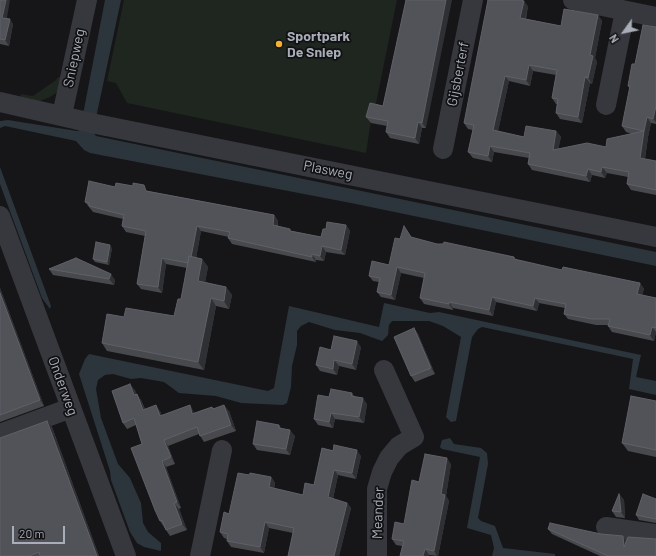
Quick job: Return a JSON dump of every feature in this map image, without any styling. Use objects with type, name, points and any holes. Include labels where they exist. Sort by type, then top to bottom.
[{"type":"street","name":"Sniepweg","points":[[62,115],[86,0]]},
{"type":"street","name":"Gijsberterf","points":[[443,149],[473,0]]},
{"type":"street","points":[[573,0],[656,17]]},
{"type":"street","points":[[606,105],[625,11]]},
{"type":"street","name":"Plasweg","points":[[0,102],[89,122],[656,237]]},
{"type":"street","name":"Onderweg","points":[[1,223],[126,556]]},
{"type":"street","name":"Meander","points":[[377,556],[377,489],[382,472],[389,458],[399,446],[414,437],[384,370]]},
{"type":"street","points":[[0,434],[71,408]]},
{"type":"street","points":[[200,556],[222,450]]},
{"type":"street","points":[[606,527],[656,534]]},
{"type":"shaded area","points":[[105,0],[121,0],[93,132],[96,136],[656,252],[656,266],[351,203],[90,153],[84,150],[76,141],[5,126],[0,128],[0,121],[8,120],[77,131],[80,130]]},
{"type":"shaded area","points":[[124,0],[397,0],[375,108],[373,108],[366,153],[127,103],[116,83],[107,81]]},
{"type":"shaded area","points":[[58,77],[63,78],[58,92],[50,97],[38,102],[20,98],[21,94],[33,96]]},
{"type":"shaded area","points":[[0,167],[51,306],[50,309],[42,298],[0,184]]},
{"type":"shaded area","points":[[384,303],[430,313],[439,312],[641,355],[636,377],[656,381],[656,395],[629,389],[633,359],[482,327],[478,329],[472,337],[456,421],[451,422],[446,417],[461,337],[443,326],[429,321],[392,321],[389,325],[388,335],[382,341],[360,333],[335,330],[309,322],[301,326],[297,331],[297,345],[292,366],[291,387],[287,403],[283,405],[241,403],[216,396],[179,393],[164,382],[141,378],[131,379],[113,374],[105,375],[98,380],[96,389],[101,418],[118,464],[130,478],[141,503],[143,523],[148,532],[161,543],[161,551],[144,547],[137,543],[130,532],[111,480],[110,471],[79,374],[85,359],[89,354],[268,391],[274,388],[289,306],[379,327]]},
{"type":"shaded area","points":[[450,438],[454,444],[481,448],[487,453],[488,464],[478,518],[481,521],[495,526],[503,548],[555,554],[555,556],[492,556],[494,548],[491,535],[467,528],[480,457],[442,449],[440,447],[442,440]]},
{"type":"building","points":[[0,0],[6,0],[2,18],[10,19],[5,40],[0,39]]},
{"type":"building","points":[[406,0],[446,0],[422,123],[418,122],[415,138],[386,132],[388,121],[366,117],[370,103],[383,106]]},
{"type":"building","points":[[488,0],[524,1],[520,18],[561,26],[564,9],[598,15],[590,55],[593,56],[588,78],[585,77],[578,117],[556,113],[558,99],[552,98],[557,70],[529,65],[526,80],[505,76],[493,130],[524,137],[526,126],[556,131],[553,150],[587,143],[606,147],[607,139],[644,131],[640,158],[656,161],[656,190],[627,184],[629,172],[602,167],[601,172],[588,169],[586,176],[528,164],[530,153],[490,146],[488,156],[468,152],[474,125],[464,123]]},
{"type":"building","points":[[643,25],[656,27],[656,106],[653,119],[647,117],[644,131],[622,126],[630,86],[628,86],[632,64],[635,64]]},
{"type":"building","points":[[89,181],[115,187],[116,183],[133,186],[133,183],[144,185],[146,191],[274,215],[273,225],[290,229],[290,231],[321,237],[323,229],[326,229],[327,222],[346,225],[341,250],[322,246],[320,256],[312,254],[312,257],[228,238],[230,232],[197,226],[191,257],[189,256],[188,263],[162,258],[158,287],[137,284],[146,231],[122,226],[124,215],[89,206],[89,203],[85,202]]},
{"type":"building","points":[[404,226],[411,237],[437,244],[443,244],[444,242],[514,257],[514,259],[562,270],[563,267],[640,283],[637,294],[656,298],[656,328],[652,327],[650,335],[608,326],[610,319],[592,319],[564,314],[566,304],[535,298],[533,306],[492,297],[489,310],[420,298],[425,273],[397,267],[391,295],[377,292],[380,278],[369,276],[372,261],[389,265],[395,238],[400,239]]},
{"type":"building","points":[[96,242],[110,245],[107,262],[93,259]]},
{"type":"building","points":[[189,256],[202,259],[198,281],[226,287],[224,301],[211,298],[198,362],[102,343],[107,314],[124,317],[126,308],[174,316],[178,299],[181,299]]},
{"type":"building","points":[[76,258],[111,274],[109,279],[49,269]]},
{"type":"building","points":[[0,293],[40,400],[0,415]]},
{"type":"building","points":[[414,328],[431,368],[411,376],[394,337]]},
{"type":"building","points":[[334,336],[357,341],[352,364],[334,360],[333,369],[316,365],[320,347],[331,350]]},
{"type":"building","points":[[130,384],[134,395],[137,394],[143,410],[156,405],[160,416],[190,405],[192,414],[212,407],[213,409],[224,405],[231,425],[200,436],[197,427],[164,440],[171,457],[162,461],[177,502],[174,503],[182,524],[166,530],[162,520],[160,521],[155,510],[131,448],[142,444],[134,418],[123,423],[112,391]]},
{"type":"building","points":[[331,389],[352,393],[351,396],[363,398],[359,417],[331,413],[329,422],[314,419],[318,395],[329,397]]},
{"type":"building","points":[[631,396],[656,401],[656,450],[622,443]]},
{"type":"building","points":[[47,421],[97,556],[40,556],[39,552],[29,556],[0,556],[0,438]]},
{"type":"building","points":[[257,421],[279,425],[279,428],[290,430],[286,449],[253,444]]},
{"type":"building","points":[[334,445],[357,450],[352,473],[334,470],[328,497],[347,503],[334,556],[288,556],[294,528],[265,522],[260,547],[227,541],[228,534],[220,532],[224,512],[229,514],[238,473],[249,475],[250,473],[271,477],[269,487],[303,495],[305,483],[314,485],[322,448],[333,451]]},
{"type":"building","points":[[425,454],[447,458],[441,494],[445,495],[434,551],[425,549],[423,556],[400,556],[404,541],[392,539],[395,522],[404,524],[412,480],[419,482]]},
{"type":"building","points":[[619,494],[621,512],[612,511]]},
{"type":"building","points":[[643,494],[656,499],[656,519],[636,515]]},
{"type":"building","points":[[550,523],[601,534],[623,536],[624,547],[628,537],[656,539],[656,556],[608,556],[548,529]]},
{"type":"place","name":"Sportpark De Sniep","points":[[279,44]]}]
